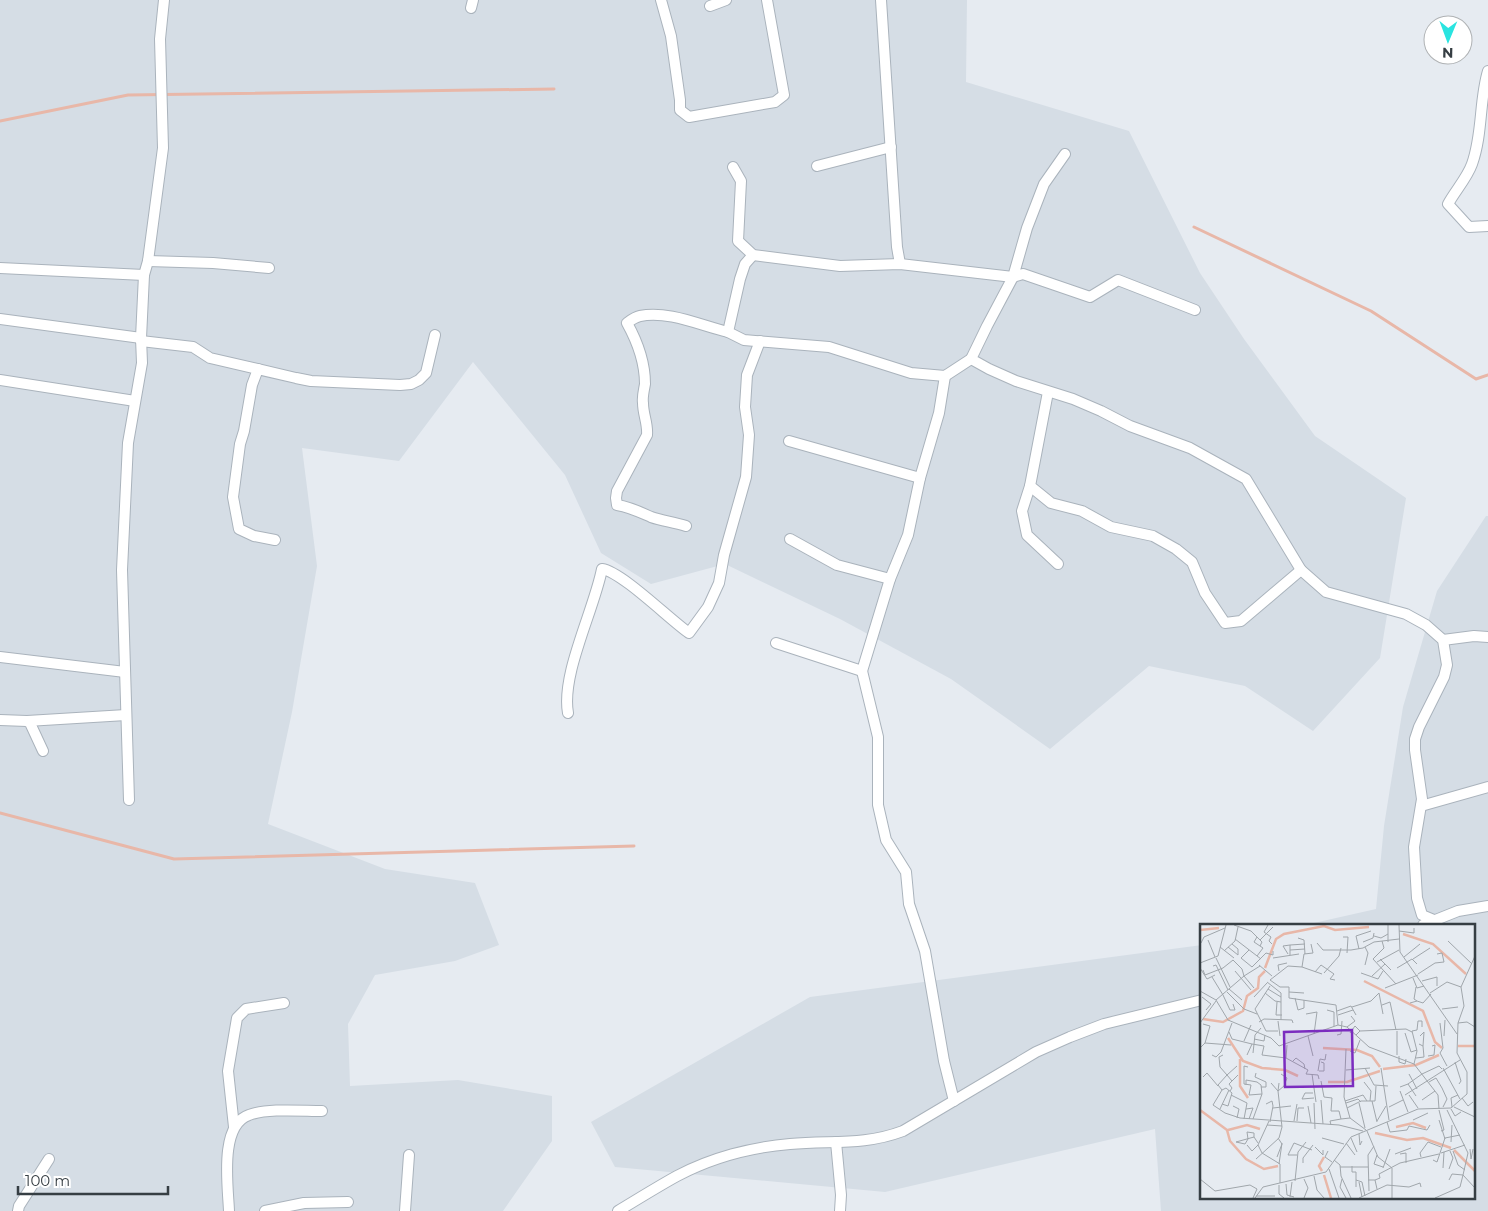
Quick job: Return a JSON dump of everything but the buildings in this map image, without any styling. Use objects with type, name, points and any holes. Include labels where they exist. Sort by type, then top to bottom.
[{"type":"street","points":[[129,800],[122,570],[128,444],[142,363],[141,340],[144,275],[148,261],[163,148],[160,39],[164,0]]},
{"type":"street","points":[[662,0],[671,36],[680,110],[689,117],[774,102],[784,95],[767,0]]},
{"type":"street","points":[[710,6],[726,0]]},
{"type":"street","points":[[881,0],[897,247],[900,264]]},
{"type":"street","points":[[1488,71],[1484,85],[1480,132],[1472,164],[1448,204],[1469,227],[1488,226]]},
{"type":"street","points":[[816,166],[890,147]]},
{"type":"street","points":[[686,526],[653,518],[628,507],[618,505],[617,491],[647,435],[648,424],[643,402],[644,368],[634,336],[627,323],[638,316],[670,316],[706,324],[744,340],[829,347],[911,373],[945,376],[971,359],[986,326],[1013,277],[1027,228],[1044,184],[1065,154]]},
{"type":"street","points":[[733,167],[741,181],[738,241],[753,255],[840,266],[900,264],[1013,277],[1023,274],[1090,297],[1118,280],[1195,310]]},
{"type":"street","points":[[728,332],[740,278],[745,264],[753,255]]},
{"type":"street","points":[[148,261],[213,263],[269,268]]},
{"type":"street","points":[[0,268],[144,275]]},
{"type":"street","points":[[0,319],[193,347],[210,358],[311,380],[400,385],[411,384],[420,380],[426,373],[435,335]]},
{"type":"street","points":[[568,713],[566,703],[572,671],[602,569],[608,570],[622,578],[689,633],[708,607],[719,583],[724,555],[746,477],[749,455],[749,435],[744,407],[747,374],[760,341]]},
{"type":"street","points":[[971,359],[989,370],[1080,402],[1130,426],[1190,448],[1246,479],[1301,570],[1326,592],[1406,614],[1426,625],[1443,640],[1447,665],[1444,677],[1419,727],[1415,750],[1422,789],[1414,847],[1417,898],[1422,915],[1434,920]]},
{"type":"street","points":[[258,369],[252,385],[240,444],[233,497],[239,529],[254,536],[275,540]]},
{"type":"street","points":[[945,376],[939,414],[920,478],[908,535],[890,579],[862,671],[878,737],[878,805],[886,840],[906,872],[909,904],[925,951],[944,1061],[954,1101]]},
{"type":"street","points":[[0,380],[135,401]]},
{"type":"street","points":[[1048,392],[1030,486],[1022,511],[1027,535],[1058,564]]},
{"type":"street","points":[[789,441],[920,478]]},
{"type":"street","points":[[1030,486],[1051,503],[1082,511],[1111,527],[1152,536],[1176,549],[1192,562],[1205,592],[1225,623],[1241,621],[1301,570]]},
{"type":"street","points":[[790,539],[837,565],[890,579]]},
{"type":"street","points":[[1443,640],[1474,636],[1488,637]]},
{"type":"street","points":[[776,642],[862,671]]},
{"type":"street","points":[[0,657],[125,672]]},
{"type":"street","points":[[0,720],[27,721],[126,715]]},
{"type":"street","points":[[27,721],[30,723],[43,751]]},
{"type":"street","points":[[1421,806],[1488,787]]},
{"type":"street","points":[[1425,924],[1458,912],[1488,906]]},
{"type":"street","points":[[618,1211],[679,1176],[711,1162],[746,1151],[790,1144],[869,1141],[885,1138],[903,1131],[1036,1052],[1070,1037],[1104,1024],[1200,1000]]},
{"type":"street","points":[[229,1211],[228,1145],[234,1126],[228,1071],[236,1018],[246,1010],[284,1003]]},
{"type":"street","points":[[234,1126],[247,1115],[263,1112],[322,1111]]},
{"type":"street","points":[[836,1142],[841,1195],[840,1211]]},
{"type":"street","points":[[405,1211],[409,1155]]},
{"type":"street","points":[[18,1211],[19,1206],[49,1159]]},
{"type":"street","points":[[265,1211],[304,1203],[348,1202]]},
{"type":"shaded area","points":[[0,0],[967,0],[966,82],[1129,131],[1200,273],[1244,339],[1315,436],[1406,498],[1380,658],[1313,731],[1245,686],[1149,666],[1050,749],[951,679],[840,619],[725,564],[651,584],[601,553],[565,475],[473,362],[399,461],[302,448],[317,566],[292,712],[268,824],[385,869],[475,883],[499,945],[455,961],[375,975],[348,1024],[350,1086],[458,1080],[552,1096],[552,1141],[503,1211],[0,1211]]},
{"type":"shaded area","points":[[1486,516],[1488,516],[1488,1211],[1161,1211],[1155,1129],[885,1192],[615,1167],[591,1122],[810,997],[1200,945],[1200,1198],[1476,1198],[1476,924],[1309,924],[1376,909],[1384,826],[1403,707],[1437,591]]},
{"type":"waterway","points":[[0,121],[128,95],[554,89]]},
{"type":"waterway","points":[[1194,227],[1371,311],[1476,379],[1488,375]]},
{"type":"waterway","points":[[0,813],[174,859],[634,846]]}]
